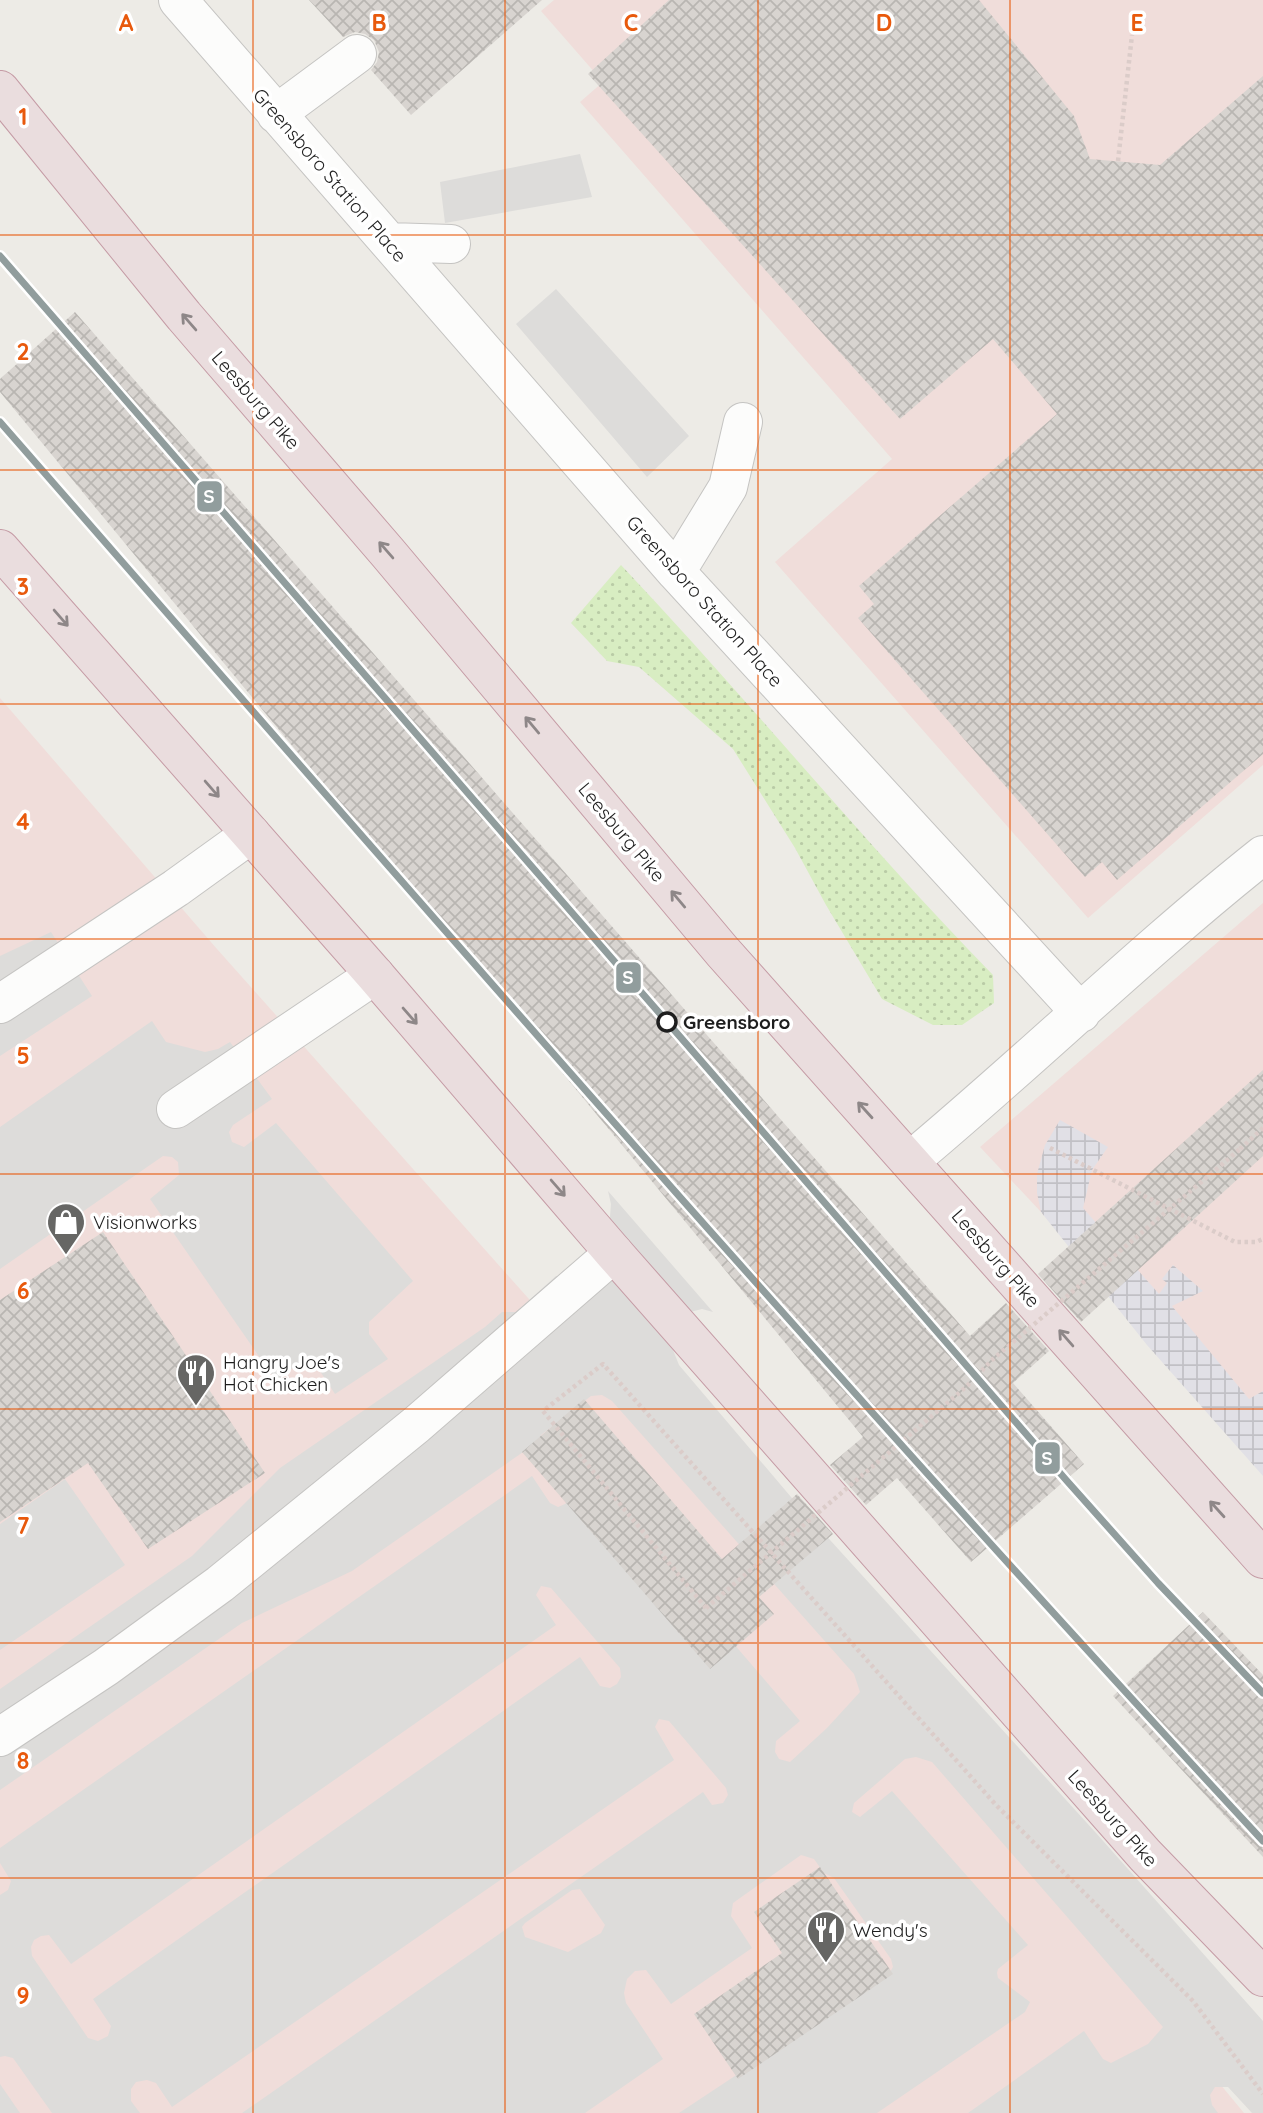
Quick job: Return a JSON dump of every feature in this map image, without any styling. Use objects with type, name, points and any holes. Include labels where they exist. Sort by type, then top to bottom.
[{"type":"highway","name":"Leesburg Pike","points":[[0,90],[184,316],[388,553],[722,951],[1263,1559]]},
{"type":"highway","name":"Leesburg Pike","points":[[0,549],[375,975],[614,1253],[1145,1855],[1263,1977]]},
{"type":"street","name":"Greensboro Station Place","points":[[178,0],[676,572],[1081,1013]]},
{"type":"street","points":[[276,114],[357,54]]},
{"type":"street","points":[[389,242],[451,244]]},
{"type":"street","points":[[676,572],[728,486],[743,422]]},
{"type":"street","points":[[0,1004],[176,888],[251,834]]},
{"type":"street","points":[[910,1161],[991,1094],[1217,892],[1263,855]]},
{"type":"street","points":[[176,1109],[375,975]]},
{"type":"street","points":[[0,1737],[106,1667],[220,1584],[416,1425],[614,1253]]},
{"type":"path","points":[[1118,161],[1132,35]]},
{"type":"path","points":[[1263,1128],[992,1360],[966,1387],[706,1608],[543,1410],[603,1364],[996,1805],[1193,2001],[1263,2094]]},
{"type":"path","points":[[1050,1149],[1235,1242],[1256,1242],[1263,1239]]},
{"type":"shaded area","points":[[554,0],[1263,0],[1263,765],[1088,918],[775,562],[892,459],[580,102],[603,82],[541,11]]},
{"type":"shaded area","points":[[580,154],[592,197],[445,223],[440,182]]},
{"type":"shaded area","points":[[556,289],[689,436],[647,477],[516,324]]},
{"type":"shaded area","points":[[0,698],[217,949],[1111,1952],[1244,2113],[0,2113]]},
{"type":"shaded area","points":[[1263,903],[1263,1471],[1041,1212],[980,1147]]},
{"type":"shaded area","points":[[51,932],[92,996],[0,1056],[0,956]]},
{"type":"shaded area","points":[[152,1021],[166,1042],[205,1052],[230,1042],[272,1099],[233,1125],[229,1132],[232,1142],[244,1147],[276,1123],[413,1281],[369,1322],[369,1334],[388,1359],[335,1394],[316,1365],[310,1363],[297,1365],[276,1381],[150,1199],[179,1175],[178,1162],[172,1157],[163,1156],[0,1269],[0,1127]]},
{"type":"shaded area","points":[[1060,1120],[1108,1147],[1092,1170],[1083,1208],[1159,1294],[1167,1283],[1162,1279],[1173,1265],[1203,1291],[1172,1306],[1249,1399],[1263,1391],[1263,1476],[1147,1345],[1041,1212],[1037,1174],[1045,1145]]},
{"type":"shaded area","points":[[608,1191],[713,1312],[702,1309],[690,1312],[671,1345],[679,1365],[791,1497],[1263,2021],[1263,2113],[1252,2113],[1228,2087],[1215,2087],[1210,2095],[1212,2105],[1218,2113],[968,2113],[1084,2031],[1103,2059],[1111,2063],[1148,2044],[1163,2027],[932,1762],[916,1757],[905,1759],[854,1803],[852,1812],[860,1817],[892,1791],[1028,1945],[998,1969],[997,1973],[998,1978],[1030,2002],[1025,2012],[877,2113],[679,2113],[889,1974],[893,1967],[891,1959],[834,1878],[824,1873],[814,1859],[801,1855],[733,1903],[731,1916],[752,1948],[671,2004],[646,1970],[635,1971],[627,1979],[624,1993],[626,2003],[663,2059],[585,2113],[242,2113],[703,1792],[712,1805],[723,1803],[728,1795],[726,1788],[669,1721],[659,1719],[655,1727],[674,1760],[172,2107],[156,2083],[147,2080],[136,2082],[131,2089],[131,2101],[140,2113],[52,2113],[13,2058],[0,2057],[0,1895],[8,1890],[11,1881],[0,1863],[0,1848],[532,1476],[550,1503],[558,1507],[591,1481],[635,1529],[800,1721],[776,1741],[775,1752],[779,1759],[790,1762],[827,1728],[860,1692],[854,1674],[612,1401],[602,1395],[591,1396],[541,1435],[539,1441],[352,1571],[242,1623],[0,1790],[0,1689],[192,1556],[280,1468],[485,1327],[502,1312],[516,1312],[556,1276],[566,1276],[588,1258],[610,1217]],"holes":[[[541,1586],[551,1588],[620,1668],[621,1677],[617,1684],[610,1688],[600,1686],[580,1657],[93,1999],[111,2026],[108,2036],[98,2041],[88,2038],[32,1956],[31,1947],[34,1940],[49,1935],[71,1964],[556,1625],[536,1595]],[[580,1889],[605,1925],[601,1933],[568,1952],[525,1937],[522,1927],[525,1923],[572,1890]]]},
{"type":"shaded area","points":[[65,1479],[125,1565],[0,1650],[0,1524]]},
{"type":"shaded area","points":[[0,2084],[20,2113],[0,2113]]},
{"type":"green space","points":[[621,565],[898,874],[993,975],[994,1003],[962,1025],[933,1025],[882,999],[795,848],[733,749],[639,667],[607,661],[571,623]]},
{"type":"building","points":[[309,0],[542,0],[411,115],[371,70],[377,62],[379,52],[374,40],[355,32],[343,37]]},
{"type":"building","points":[[669,0],[979,0],[1074,116],[1090,159],[1160,165],[1263,76],[1263,754],[1117,880],[1102,862],[1085,877],[858,618],[874,604],[859,586],[1057,414],[993,339],[900,419],[588,74]]},
{"type":"building","points":[[75,312],[970,1336],[1006,1303],[1049,1351],[1013,1383],[1084,1464],[971,1562],[897,1478],[866,1505],[830,1465],[863,1437],[0,392],[0,379]]},
{"type":"building","points":[[1263,1070],[1263,1156],[1081,1322],[1038,1274]]},
{"type":"building","points":[[103,1232],[265,1473],[148,1549],[88,1463],[0,1522],[0,1300]]},
{"type":"building","points":[[584,1399],[722,1559],[797,1494],[833,1534],[759,1597],[774,1614],[710,1669],[522,1452]]},
{"type":"building","points":[[1203,1612],[1263,1675],[1263,1857],[1113,1696]]},
{"type":"building","name":"Wendy's","points":[[820,1867],[893,1974],[738,2079],[694,2014],[782,1953],[754,1912]]},
{"type":"transit line","name":"S","points":[[0,256],[1067,1481],[1158,1583],[1263,1693]]},
{"type":"transit line","name":"S","points":[[0,422],[784,1314],[942,1491],[1263,1841]]},
{"type":"place","name":"Greensboro","points":[[667,1022]]},
{"type":"place","name":"Visionworks","points":[[66,1256]]},
{"type":"place","name":"Hangry Joe's Hot Chicken","points":[[196,1407]]},
{"type":"place","name":"Wendy's","points":[[826,1964]]}]
